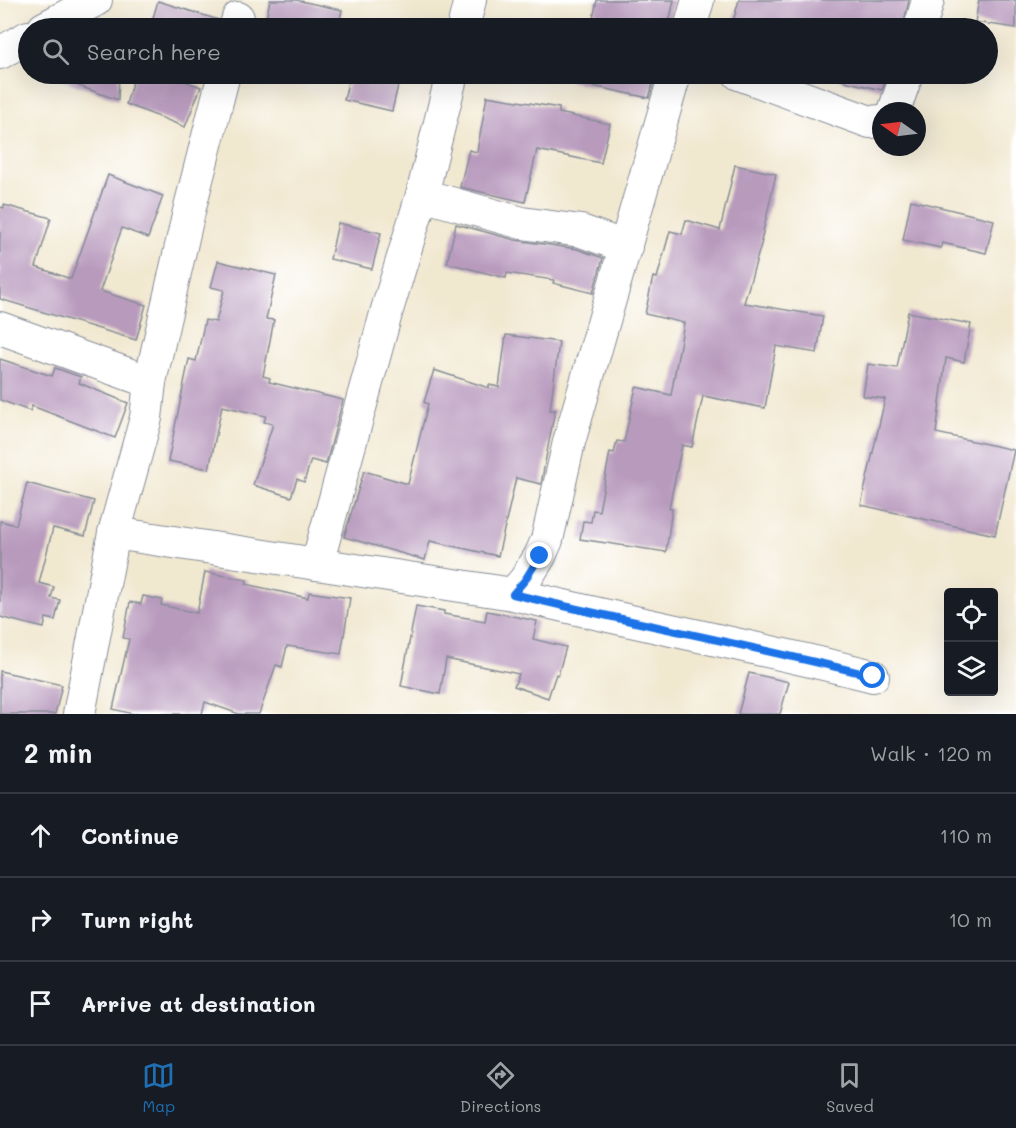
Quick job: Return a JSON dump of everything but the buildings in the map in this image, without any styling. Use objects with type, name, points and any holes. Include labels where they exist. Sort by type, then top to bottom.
[{"type":"street","points":[[63,18],[96,0]]},
{"type":"street","points":[[466,18],[470,0]]},
{"type":"street","points":[[693,18],[698,0]]},
{"type":"street","points":[[923,18],[928,0]]},
{"type":"street","points":[[0,53],[18,43]]},
{"type":"street","points":[[78,714],[114,533],[146,418],[150,382],[222,84]]},
{"type":"street","points":[[317,564],[387,310],[422,195],[450,84]]},
{"type":"street","points":[[513,594],[525,580],[547,540],[569,442],[672,84]]},
{"type":"street","points":[[766,84],[872,122]]},
{"type":"street","points":[[897,102],[903,84]]},
{"type":"street","points":[[422,195],[522,223],[581,231],[626,248]]},
{"type":"street","points":[[0,328],[150,382]]},
{"type":"street","points":[[114,533],[513,594],[621,621],[793,656],[873,676]]},
{"type":"route","points":[[540,556],[513,594],[621,621],[793,656],[873,676]]}]
